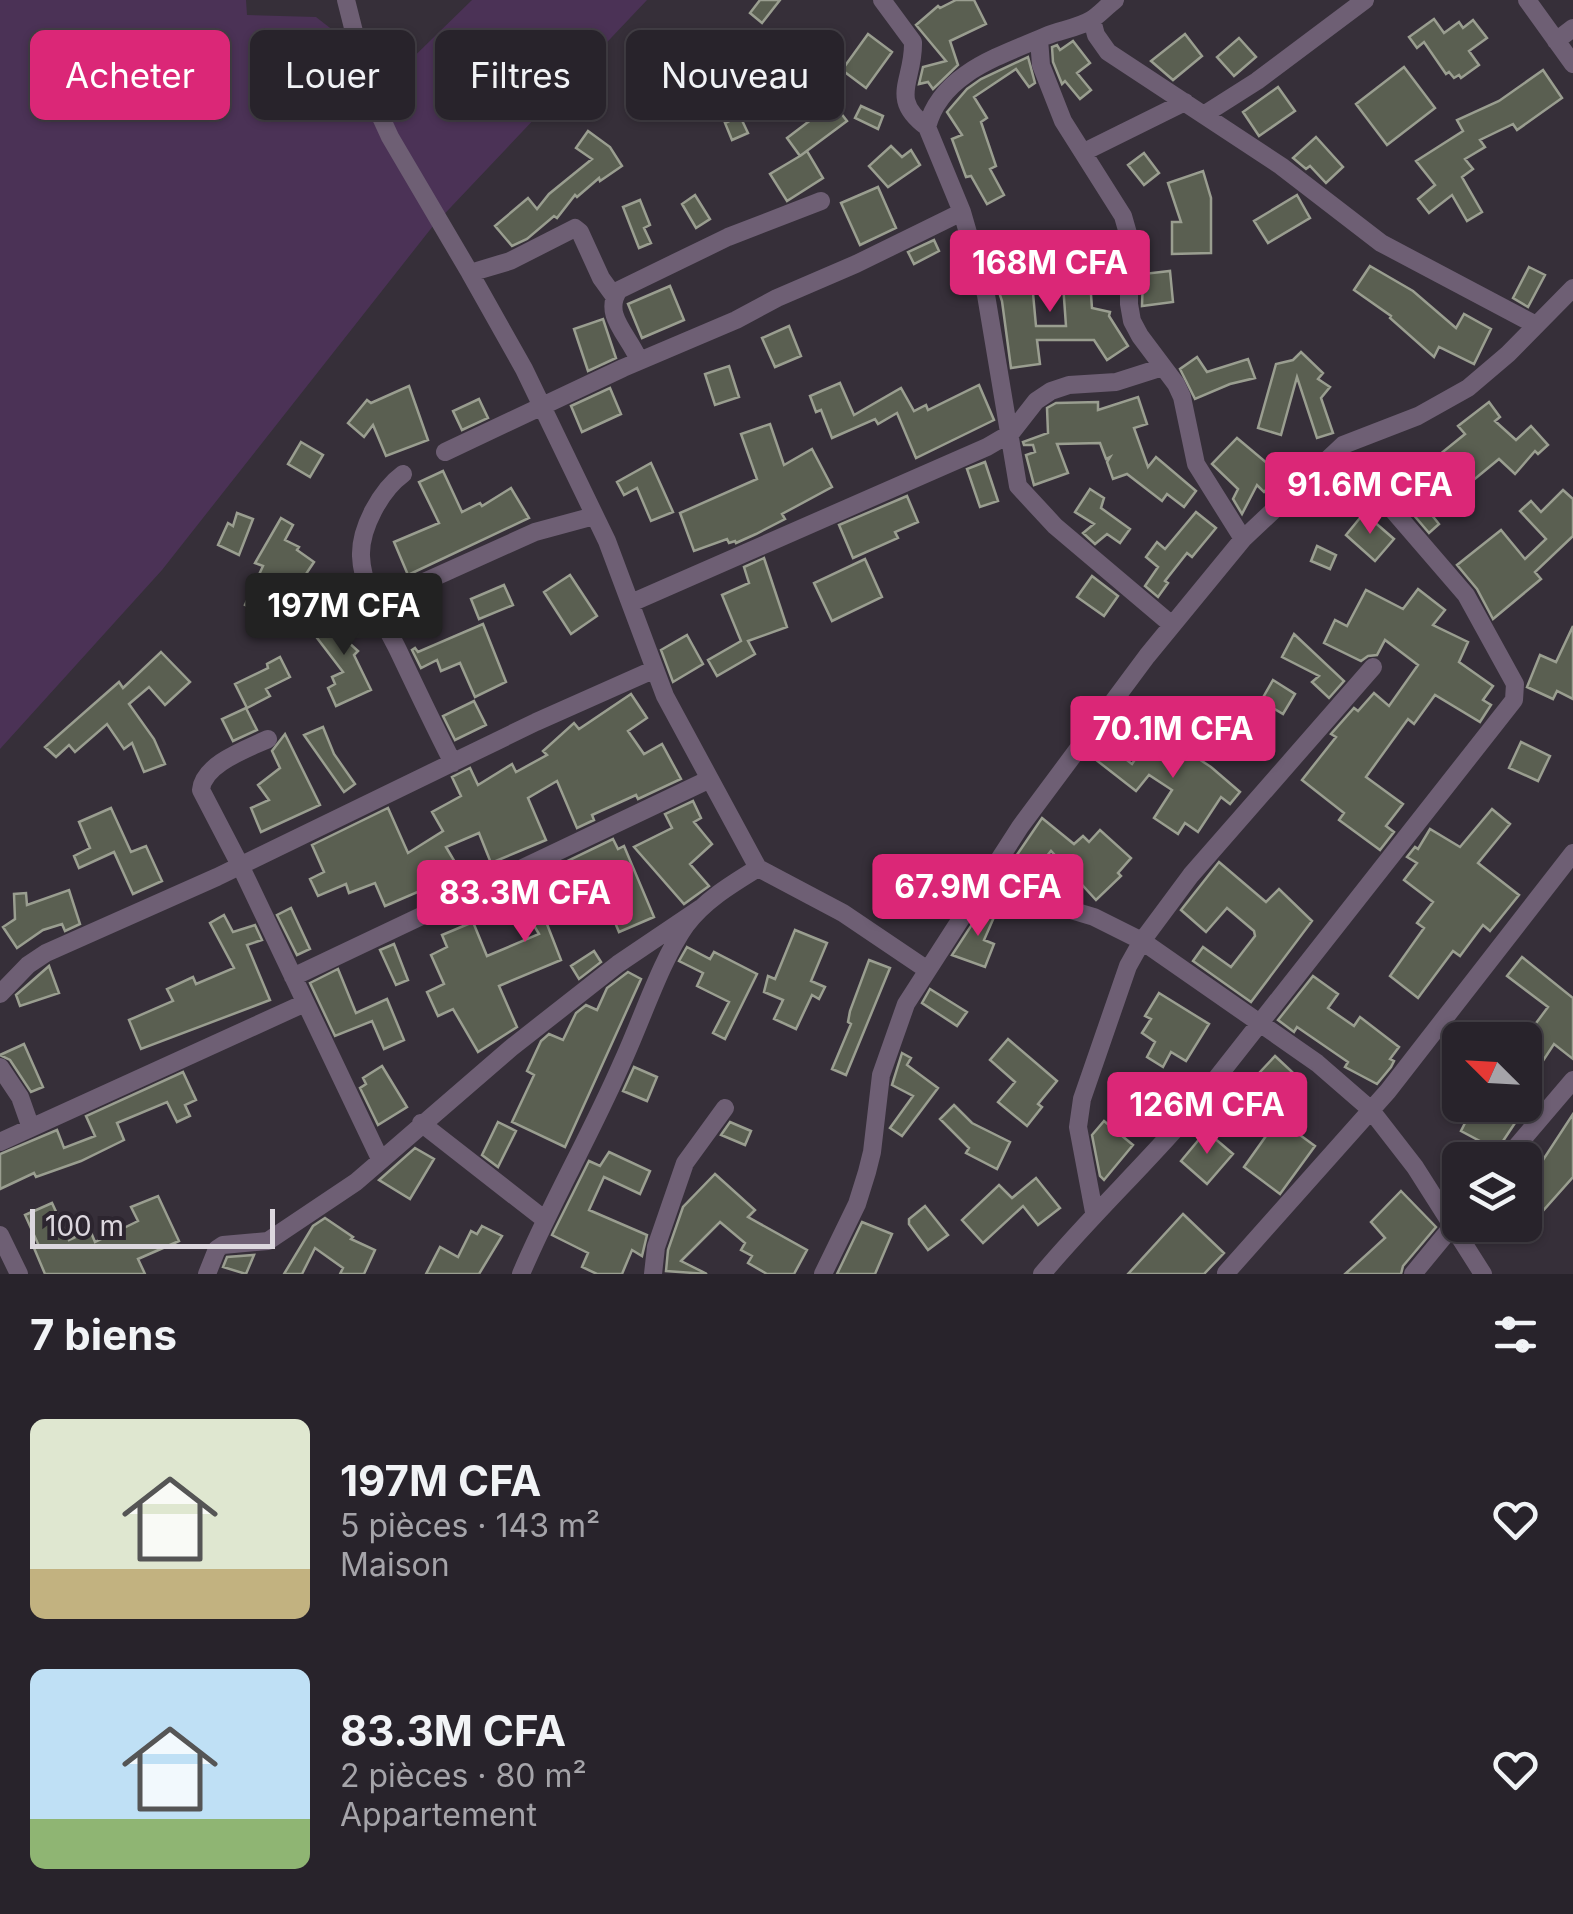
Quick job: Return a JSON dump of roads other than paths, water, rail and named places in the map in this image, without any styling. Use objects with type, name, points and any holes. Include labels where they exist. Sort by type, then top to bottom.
[{"type":"street","points":[[346,0],[370,92],[390,137],[542,406],[631,603],[653,670],[758,868],[843,913],[926,969]]},
{"type":"street","points":[[1205,114],[1257,81],[1366,0]]},
{"type":"street","points":[[1527,0],[1573,64]]},
{"type":"street","points":[[887,2],[912,42],[904,100],[913,117],[927,127],[962,212],[986,296],[1018,486],[1030,503],[1172,625]]},
{"type":"street","points":[[1102,7],[1096,35],[1108,52],[1282,166],[1381,242],[1536,325]]},
{"type":"street","points":[[927,127],[946,90],[998,56],[1102,7]]},
{"type":"street","points":[[1556,41],[1573,28]]},
{"type":"street","points":[[1040,39],[1041,65],[1063,121],[1123,216],[1129,237],[1132,321],[1182,397],[1196,464],[1243,539]]},
{"type":"street","points":[[1084,152],[1184,102]]},
{"type":"street","points":[[614,296],[635,280],[681,258],[820,202]]},
{"type":"street","points":[[444,452],[962,212]]},
{"type":"street","points":[[470,274],[510,261],[575,228],[614,296],[612,313],[639,361]]},
{"type":"street","points":[[823,1274],[856,1204],[870,1162],[886,1056],[906,1004],[981,883],[1172,625],[1243,539],[1343,445],[1418,416],[1468,388],[1573,288]]},
{"type":"street","points":[[631,603],[987,447],[1011,433],[1036,402],[1058,388],[1116,382],[1163,367]]},
{"type":"street","points":[[1042,1274],[1094,1212],[1186,1117],[1514,700],[1516,684],[1466,595],[1354,465],[1336,452]]},
{"type":"street","points":[[403,474],[384,491],[360,550],[375,604],[453,763]]},
{"type":"street","points":[[375,604],[535,532],[594,516]]},
{"type":"street","points":[[1094,1212],[1078,1126],[1082,1099],[1128,966],[1142,941],[1202,862],[1373,668]]},
{"type":"street","points":[[0,994],[28,965],[46,953],[653,670]]},
{"type":"street","points":[[268,740],[222,764],[202,779],[201,785],[380,1160]]},
{"type":"street","points":[[293,977],[710,780]]},
{"type":"street","points":[[1226,1273],[1437,1032],[1573,853]]},
{"type":"street","points":[[207,1274],[223,1244],[268,1241],[356,1182],[420,1123],[618,964],[758,868]]},
{"type":"street","points":[[981,883],[1094,917],[1142,941],[1316,1063],[1370,1109],[1442,1203]]},
{"type":"street","points":[[521,1274],[678,939],[701,908]]},
{"type":"street","points":[[0,1142],[305,1002]]},
{"type":"street","points":[[0,1067],[20,1097],[31,1128]]},
{"type":"street","points":[[1520,1142],[1573,1080]]},
{"type":"street","points":[[653,1274],[656,1247],[685,1163],[725,1108]]},
{"type":"street","points":[[420,1123],[544,1219]]},
{"type":"street","points":[[0,1234],[10,1266]]},
{"type":"street","points":[[1412,1274],[1442,1238]]},
{"type":"street","points":[[1467,1242],[1484,1274]]}]
